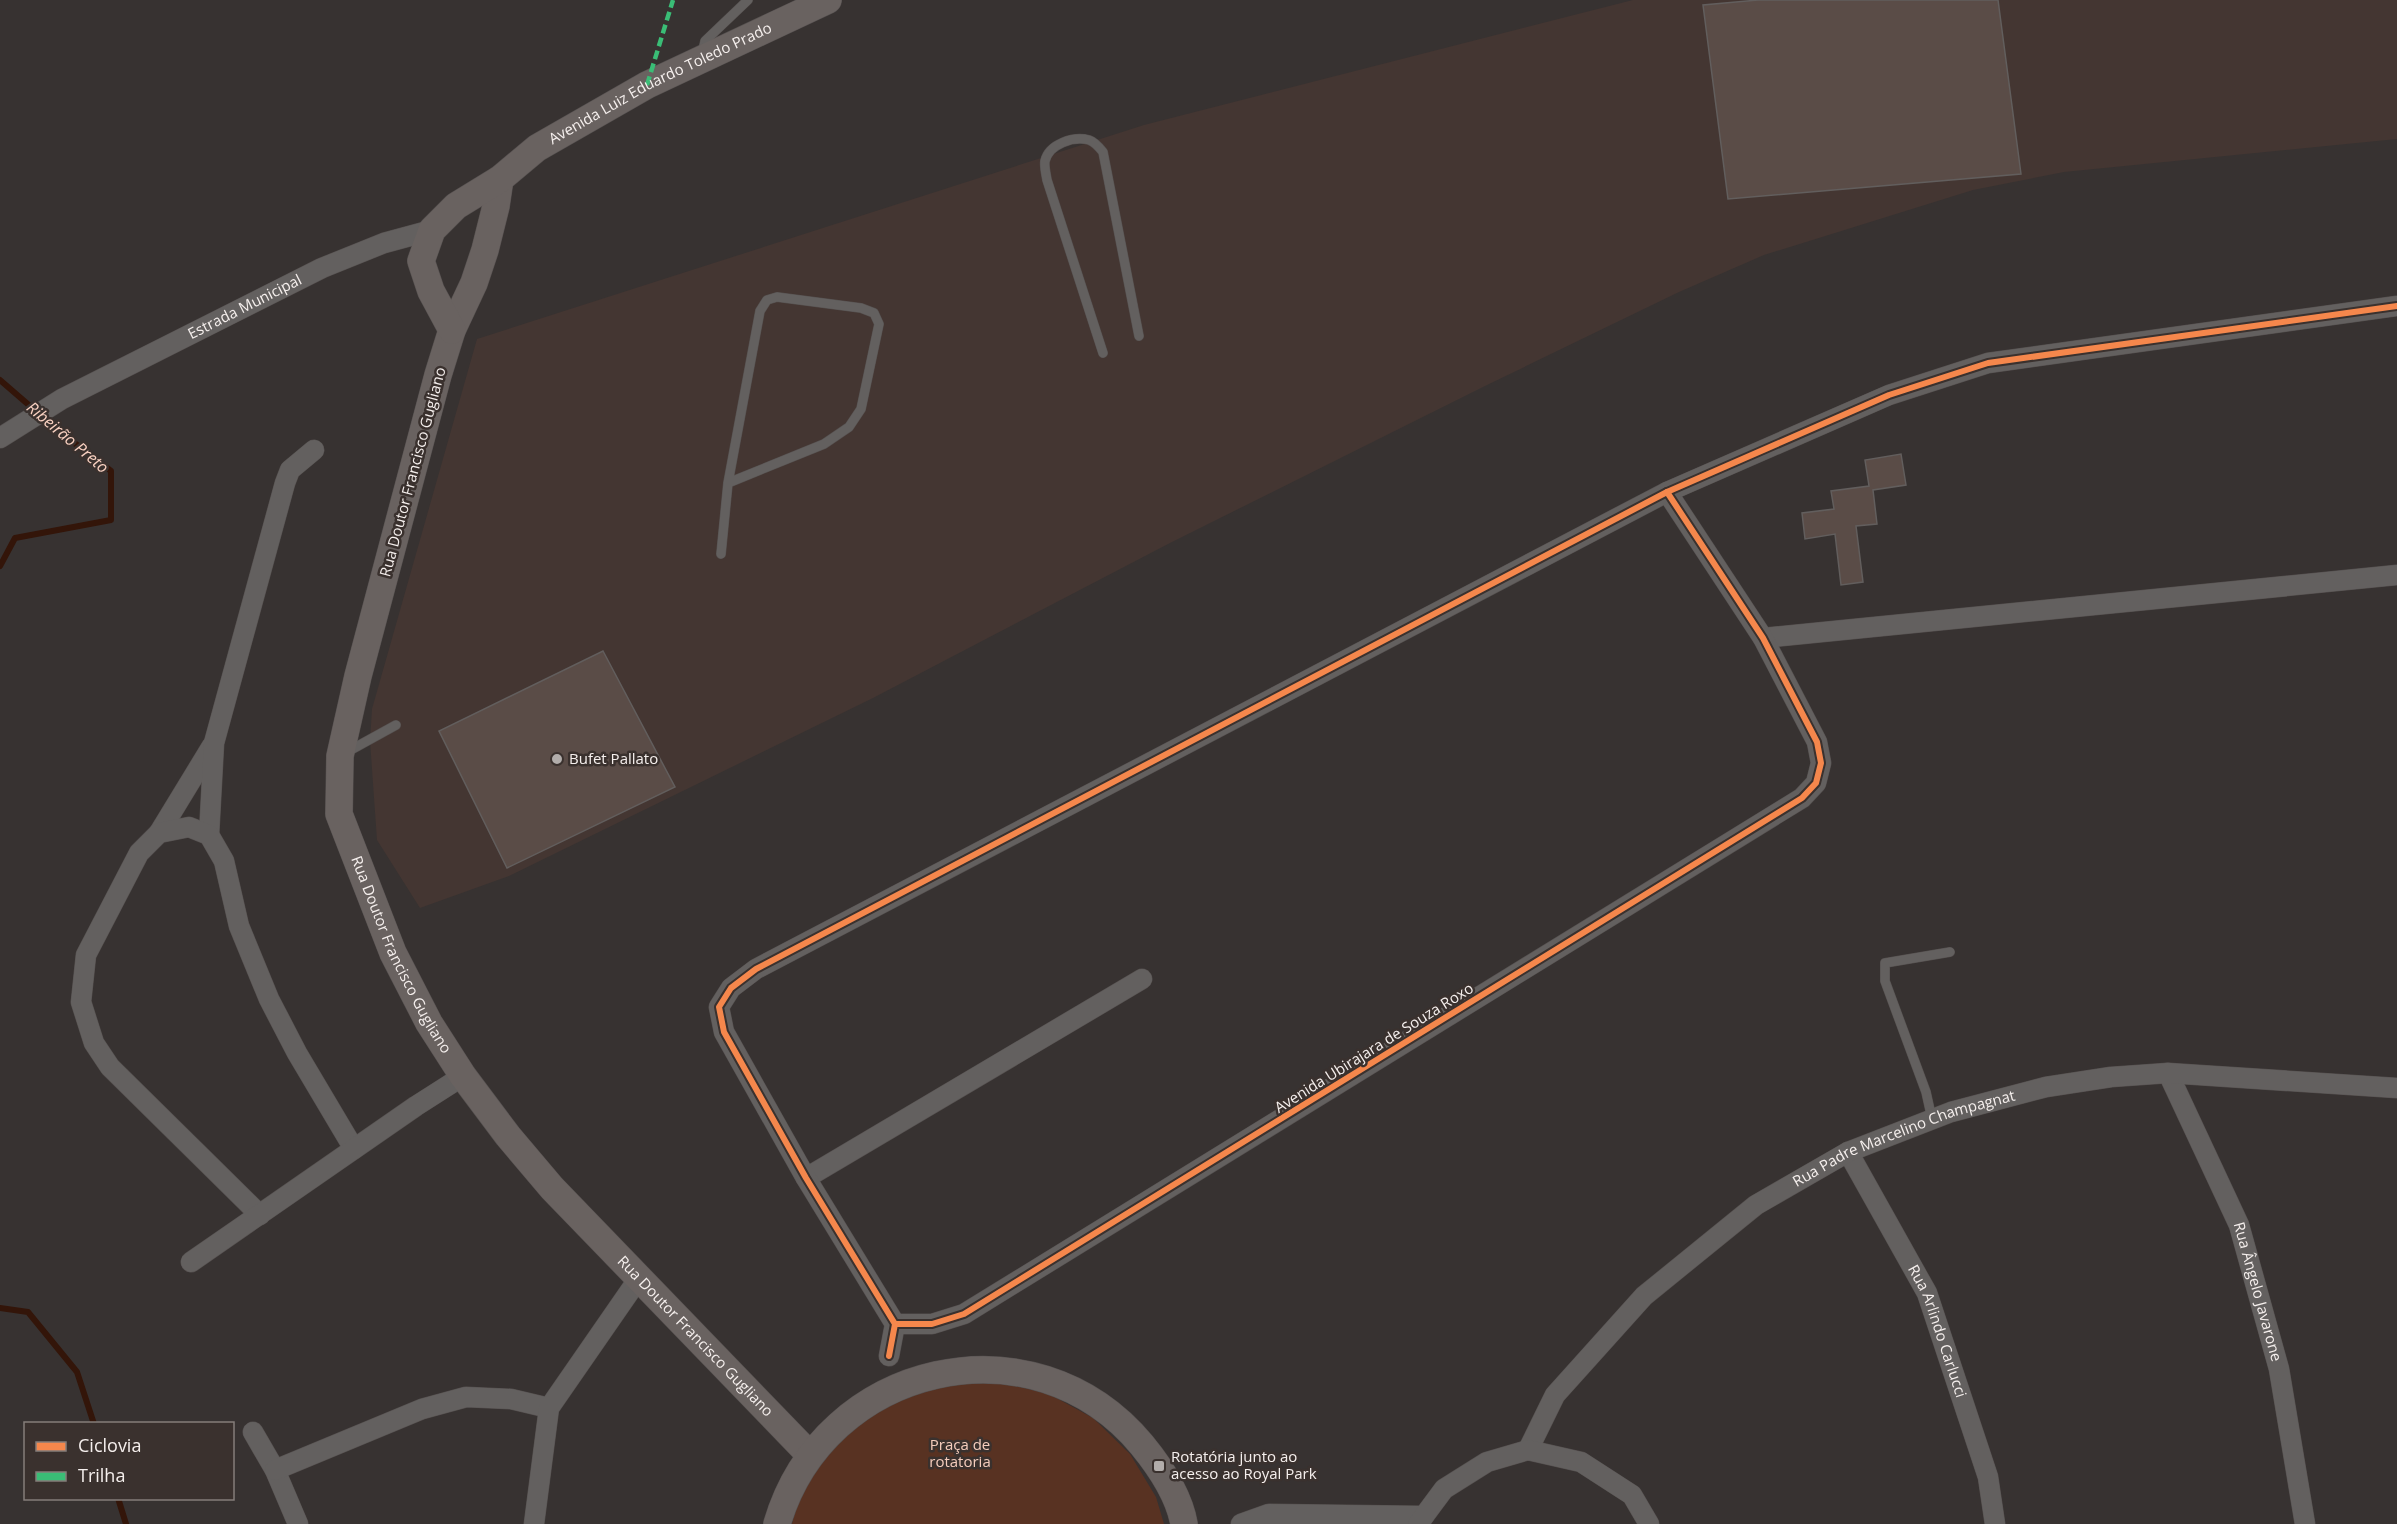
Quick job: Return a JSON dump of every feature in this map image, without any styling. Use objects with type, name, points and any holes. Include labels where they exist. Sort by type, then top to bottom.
[{"type":"main road","name":"Avenida Luiz Eduardo Toledo Prado","points":[[452,330],[431,291],[422,261],[432,230],[456,206],[500,179],[537,148],[647,85],[828,0]]},
{"type":"main road","points":[[452,330],[474,283],[481,261],[496,206],[500,179]]},
{"type":"main road","name":"Rua Doutor Francisco Gugliano","points":[[452,330],[358,676],[340,756],[339,814],[393,953],[429,1023],[463,1076],[508,1136],[552,1188],[810,1455]]},
{"type":"main road","points":[[777,1524],[785,1499],[810,1455],[839,1423],[874,1398],[924,1377],[977,1369],[1031,1375],[1081,1394],[1125,1425],[1159,1466],[1184,1524]]},
{"type":"street","name":"Estrada Municipal","points":[[0,438],[62,399],[322,268],[384,243],[432,230]]},
{"type":"street","points":[[889,1356],[896,1324],[806,1178],[724,1032],[719,1007],[731,987],[756,969],[1667,492],[1889,395],[1988,363],[2397,306]]},
{"type":"street","points":[[314,450],[290,470],[285,483],[214,743],[209,835],[224,861],[239,926],[269,999],[297,1053],[354,1149]]},
{"type":"street","points":[[1667,492],[1763,638],[2397,575]]},
{"type":"street","name":"Avenida Ubirajara de Souza Roxo","points":[[896,1324],[932,1324],[964,1314],[1802,798],[1816,783],[1821,763],[1817,742],[1763,638]]},
{"type":"street","points":[[214,743],[159,833],[139,853],[86,955],[81,1002],[94,1043],[110,1066],[260,1215]]},
{"type":"street","points":[[159,833],[189,827],[209,835]]},
{"type":"street","points":[[806,1178],[1142,979]]},
{"type":"street","name":"Rua Padre Marcelino Champagnat","points":[[1528,1450],[1555,1395],[1644,1296],[1756,1204],[1848,1152],[1951,1112],[2046,1087],[2111,1077],[2168,1073],[2397,1088]]},
{"type":"street","name":"Rua Ângelo Javarone","points":[[2168,1073],[2239,1225],[2279,1369],[2305,1524]]},
{"type":"street","points":[[191,1262],[463,1076]]},
{"type":"street","name":"Rua Arlindo Carlucci","points":[[1848,1152],[1927,1293],[1988,1477],[1995,1524]]},
{"type":"street","points":[[534,1524],[549,1408],[639,1278]]},
{"type":"street","points":[[274,1470],[422,1409],[466,1397],[511,1399],[549,1408]]},
{"type":"street","points":[[253,1432],[274,1470],[297,1524]]},
{"type":"street","points":[[1241,1524],[1269,1514],[1421,1520],[1444,1489],[1487,1462],[1528,1450],[1581,1462],[1632,1495],[1649,1524]]},
{"type":"lane","points":[[702,58],[705,41],[748,0]]},
{"type":"lane","points":[[1103,353],[1047,180],[1045,162],[1051,150],[1062,143],[1088,140],[1096,144],[1103,152],[1139,336]]},
{"type":"lane","points":[[721,554],[728,483],[759,311],[767,300],[777,297],[861,308],[874,313],[879,324],[861,409],[849,426],[824,444],[728,483]]},
{"type":"lane","points":[[340,756],[396,725]]},
{"type":"lane","points":[[1932,1119],[1926,1092],[1885,981],[1885,963],[1950,952]]},
{"type":"shaded area","points":[[1633,0],[2397,0],[2397,139],[2064,172],[1973,190],[1764,255],[1679,292],[1485,386],[1170,543],[873,698],[509,876],[420,908],[377,840],[370,741],[372,709],[477,339],[1144,125]]},
{"type":"green space","name":"Praça de rotatoria","points":[[955,1382],[1000,1382],[1049,1394],[1093,1418],[1130,1454],[1156,1497],[1164,1524],[792,1524],[801,1498],[814,1473],[830,1450],[872,1413],[896,1399],[922,1389]]},
{"type":"building","points":[[1758,0],[1998,0],[2021,174],[1728,199],[1703,5]]},
{"type":"building","points":[[1901,454],[1906,485],[1873,490],[1877,524],[1856,526],[1863,582],[1841,585],[1835,534],[1805,539],[1802,513],[1834,509],[1831,491],[1869,486],[1865,460]]},
{"type":"building","name":"Bufet Pallato","points":[[603,651],[675,787],[507,868],[439,731]]},
{"type":"waterway","name":"Ribeirão Preto","points":[[0,380],[60,432],[111,471],[111,520],[15,538],[0,566]]},
{"type":"waterway","name":"Ribeirão Preto","points":[[0,1308],[28,1312],[77,1372],[93,1422]]},
{"type":"waterway","name":"Ribeirão Preto","points":[[119,1500],[126,1524]]},
{"type":"marked path","points":[[647,85],[673,0]]},
{"type":"cycle path","points":[[889,1356],[895,1324],[806,1178],[724,1032],[719,1007],[731,988],[756,969],[1667,492],[1889,395],[1988,363],[2397,306]]},
{"type":"cycle path","points":[[895,1324],[932,1324],[964,1314],[1802,798],[1816,783],[1821,763],[1817,742],[1763,638],[1667,492]]},
{"type":"place","name":"Bufet Pallato","points":[[557,759]]},
{"type":"place","name":"Rotatória junto ao acesso ao Royal Park","points":[[1159,1466]]}]
